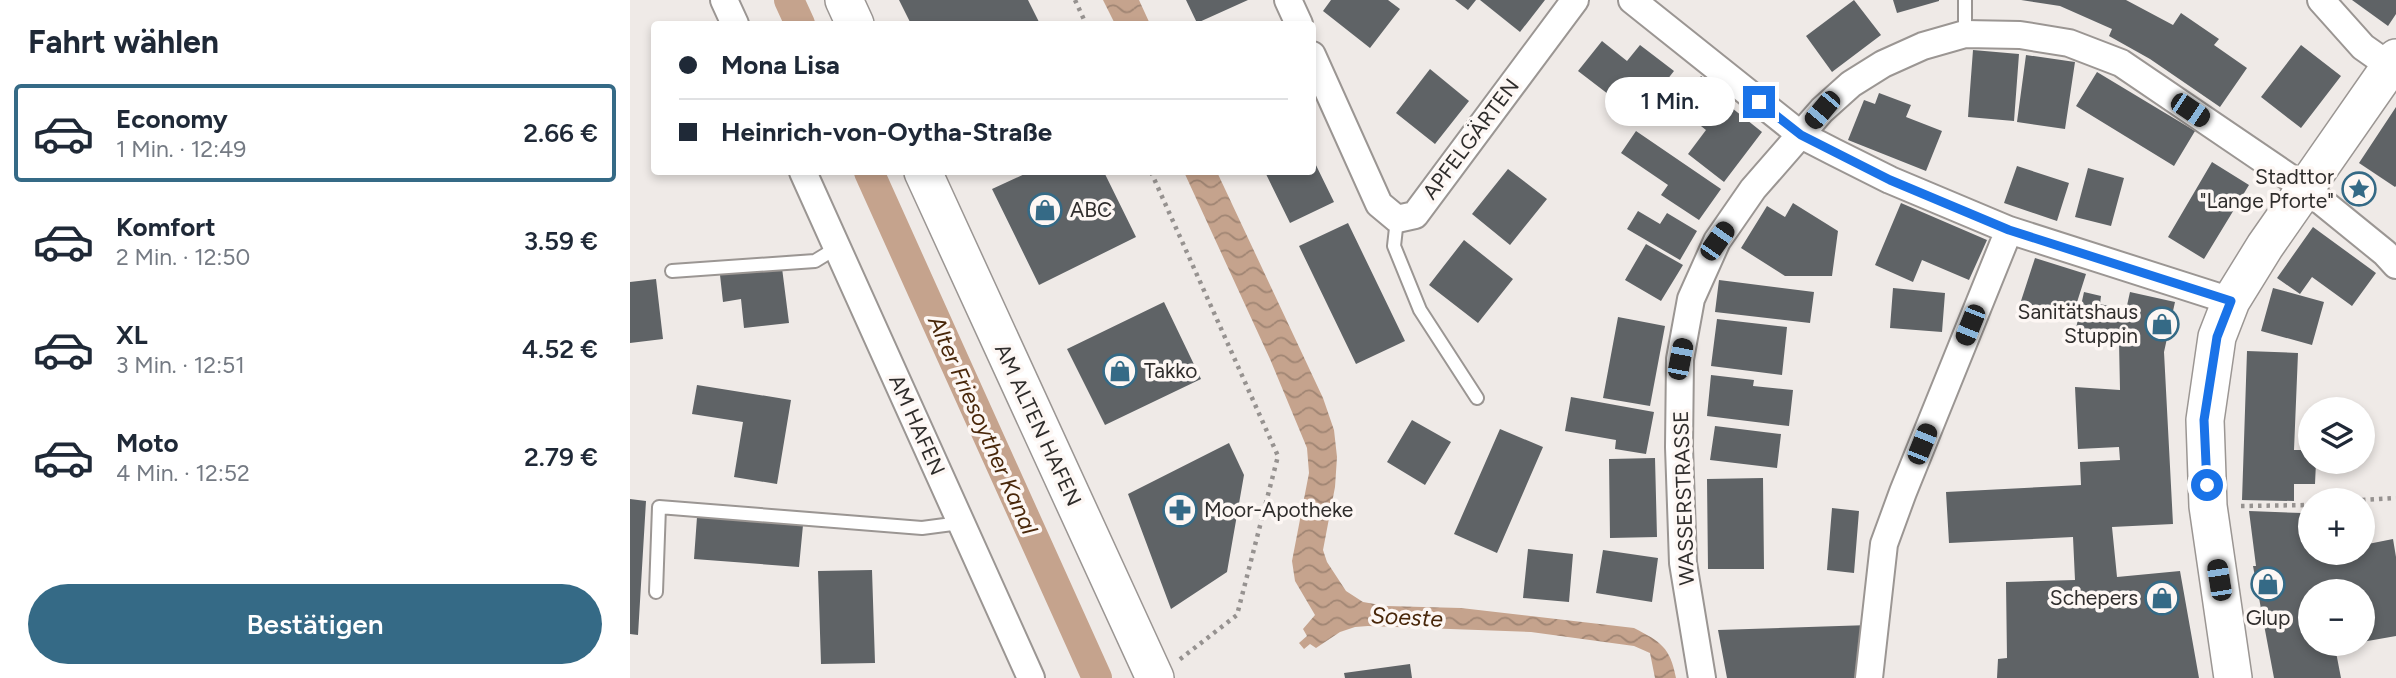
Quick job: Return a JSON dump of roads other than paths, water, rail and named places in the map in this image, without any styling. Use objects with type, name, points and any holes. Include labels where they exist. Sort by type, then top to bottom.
[{"type":"street","points":[[724,0],[734,21]]},
{"type":"street","points":[[844,0],[854,21]]},
{"type":"street","points":[[1288,0],[1298,21]]},
{"type":"street","name":"APFELGÄRTEN","points":[[1397,219],[1415,215],[1575,0]]},
{"type":"street","points":[[1632,0],[1801,135],[1890,180],[2009,230],[2231,301]]},
{"type":"street","points":[[2233,678],[2208,506],[2204,420],[2217,337],[2231,301],[2305,188],[2393,62],[2363,47],[2321,0]]},
{"type":"street","name":"WASSERSTRASSE","points":[[1702,678],[1683,563],[1680,359],[1691,299],[1717,241],[1753,189],[1822,110],[1851,84],[1882,64],[1923,46],[1965,34],[2020,35],[2069,43],[2121,63],[2305,188],[2396,265]]},
{"type":"street","points":[[1316,64],[1379,204],[1397,219]]},
{"type":"street","name":"AM HAFEN","points":[[804,175],[1031,678]]},
{"type":"street","name":"AM ALTEN HAFEN","points":[[924,175],[1165,670]]},
{"type":"street","points":[[1869,678],[1884,544],[2009,230]]},
{"type":"lane","points":[[1965,0],[1965,34]]},
{"type":"lane","points":[[1397,219],[1394,247],[1420,310],[1476,398]]},
{"type":"lane","points":[[672,271],[815,261],[838,247]]},
{"type":"lane","points":[[656,592],[659,507],[922,528],[960,523]]},
{"type":"water","points":[[1103,0],[1139,0],[1149,21],[1114,21]]},
{"type":"water","name":"Soeste","points":[[1185,175],[1218,175],[1323,398],[1334,430],[1337,457],[1335,487],[1323,550],[1327,562],[1346,591],[1363,602],[1386,606],[1461,608],[1634,628],[1663,647],[1671,659],[1676,678],[1655,678],[1650,653],[1634,646],[1531,632],[1368,626],[1340,632],[1316,648],[1310,644],[1304,649],[1299,643],[1307,636],[1303,629],[1315,615],[1295,581],[1292,561],[1309,473],[1307,448],[1270,359]]},
{"type":"waterway","name":"Alter Friesoyther Kanal","points":[[789,0],[799,21]]},
{"type":"waterway","name":"Alter Friesoyther Kanal","points":[[870,175],[1097,678]]},
{"type":"place","name":"Stadttor \"Lange Pforte\"","points":[[2359,189]]},
{"type":"place","name":"ABC","points":[[1045,210]]},
{"type":"place","name":"Sanitätshaus Stuppin","points":[[2162,324]]},
{"type":"place","name":"Takko","points":[[1120,371]]},
{"type":"place","name":"Moor-Apotheke","points":[[1180,510]]},
{"type":"place","name":"Glup","points":[[2268,584]]},
{"type":"place","name":"Schepers","points":[[2162,598]]}]
